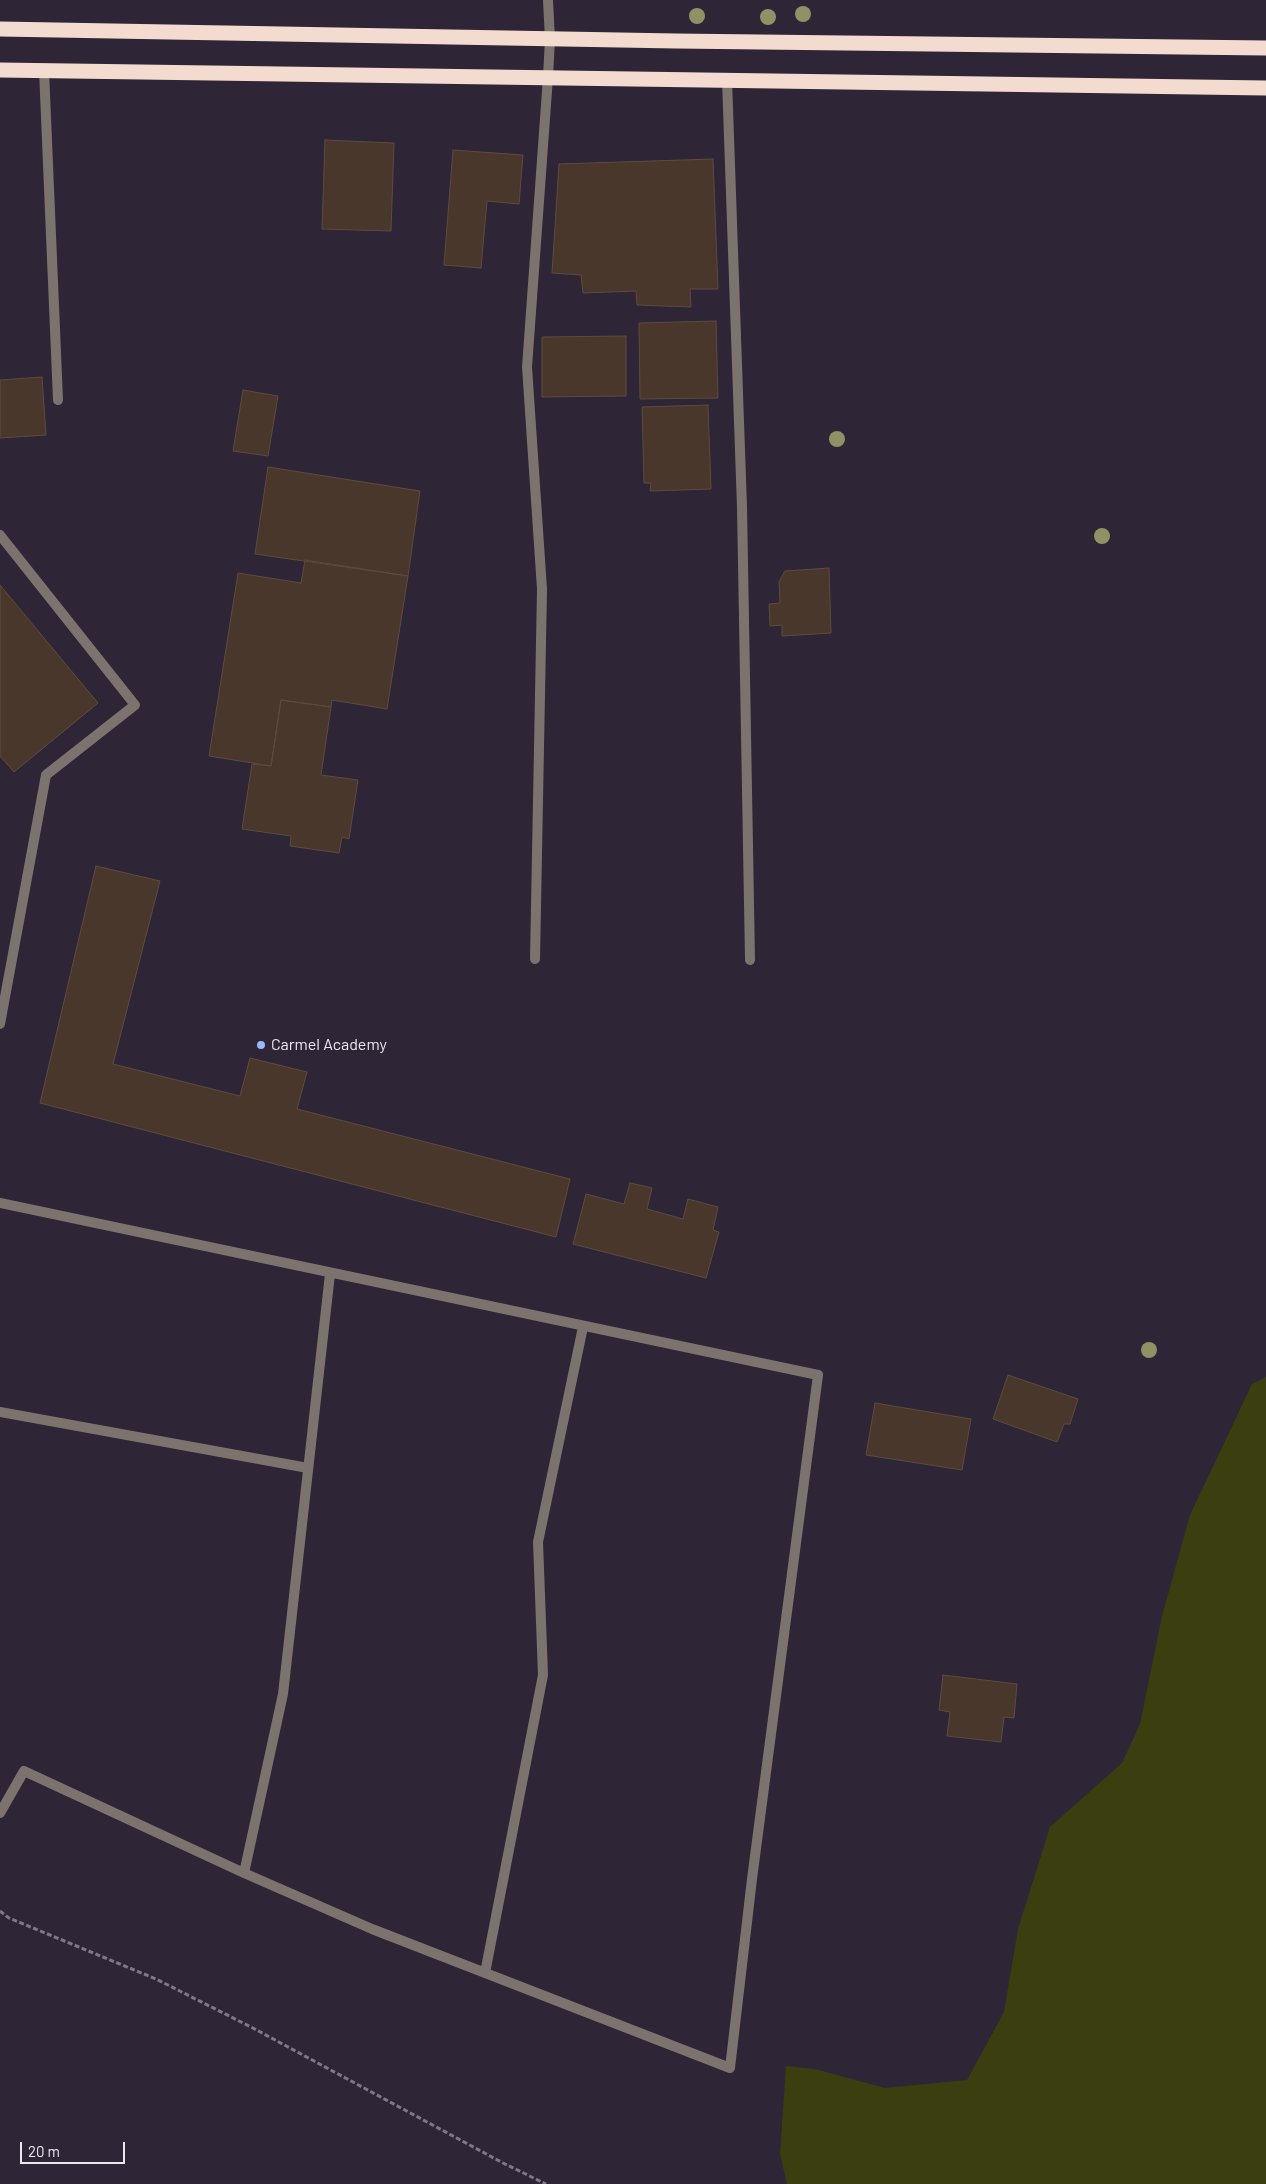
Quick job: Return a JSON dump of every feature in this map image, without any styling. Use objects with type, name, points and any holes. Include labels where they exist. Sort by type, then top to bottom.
[{"type":"highway","points":[[0,29],[550,39],[1266,48]]},
{"type":"highway","points":[[0,70],[1266,88]]},
{"type":"street","points":[[535,959],[542,589],[527,366],[548,77],[550,39],[548,0]]},
{"type":"street","points":[[44,70],[58,400]]},
{"type":"street","points":[[727,80],[742,507],[750,960]]},
{"type":"street","points":[[0,535],[135,706],[46,775],[0,1024]]},
{"type":"street","points":[[0,1203],[330,1274],[818,1375],[752,1879],[730,2068],[372,1929],[244,1873],[24,1771],[0,1814]]},
{"type":"street","points":[[244,1873],[283,1694],[330,1274]]},
{"type":"street","points":[[485,1973],[543,1675],[538,1542],[583,1327]]},
{"type":"street","points":[[0,1412],[308,1468]]},
{"type":"path","points":[[0,1911],[9,1918],[156,1979],[251,2026],[503,2164],[546,2184]]},
{"type":"green space","points":[[1266,1377],[1266,2184],[787,2184],[780,2154],[786,2066],[815,2069],[885,2088],[967,2080],[1004,2012],[1018,1929],[1050,1827],[1122,1763],[1140,1724],[1162,1616],[1190,1515],[1252,1384]]},
{"type":"building","points":[[325,140],[394,143],[391,231],[322,229]]},
{"type":"building","points":[[453,150],[523,155],[519,204],[487,201],[481,268],[444,265]]},
{"type":"building","points":[[713,159],[718,289],[690,289],[691,307],[637,305],[636,291],[583,293],[581,275],[552,273],[559,164]]},
{"type":"building","points":[[716,321],[718,398],[640,399],[639,323]]},
{"type":"building","points":[[626,336],[626,396],[542,397],[542,337]]},
{"type":"building","points":[[42,377],[46,435],[0,438],[0,380]]},
{"type":"building","points":[[243,390],[278,396],[268,456],[233,451]]},
{"type":"building","points":[[708,405],[711,489],[650,491],[651,483],[644,483],[642,407]]},
{"type":"building","points":[[268,467],[420,491],[408,576],[255,554]]},
{"type":"building","points":[[305,560],[408,576],[387,709],[332,700],[331,707],[281,700],[271,766],[209,756],[238,573],[301,583]]},
{"type":"building","points":[[829,568],[831,633],[782,636],[782,625],[770,626],[769,604],[780,603],[779,582],[785,571]]},
{"type":"building","points":[[0,585],[98,703],[14,772],[0,756]]},
{"type":"building","points":[[281,700],[331,707],[321,775],[358,780],[349,839],[342,837],[339,853],[290,846],[291,836],[242,829],[252,764],[271,766]]},
{"type":"building","points":[[96,866],[160,881],[113,1064],[240,1096],[250,1058],[307,1072],[297,1109],[570,1179],[556,1237],[40,1103]]},
{"type":"building","points":[[630,1183],[652,1188],[647,1209],[683,1219],[688,1199],[718,1207],[713,1230],[719,1232],[706,1278],[573,1244],[586,1194],[624,1204]]},
{"type":"building","points":[[1008,1375],[1078,1399],[1070,1424],[1064,1424],[1057,1442],[993,1419]]},
{"type":"building","points":[[875,1403],[971,1419],[962,1470],[866,1455]]},
{"type":"building","points":[[943,1675],[1017,1684],[1014,1718],[1004,1717],[1001,1742],[947,1736],[950,1712],[939,1710]]},
{"type":"place","name":"Carmel Academy","points":[[261,1045]]}]
